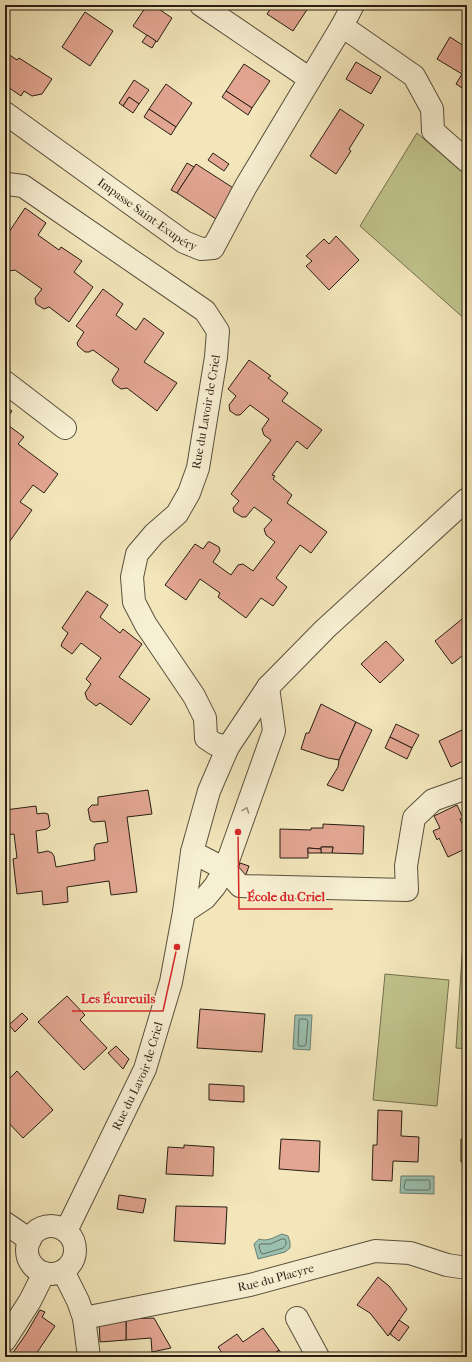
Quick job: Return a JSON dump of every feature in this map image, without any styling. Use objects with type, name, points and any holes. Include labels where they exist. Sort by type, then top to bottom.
[{"type":"street","points":[[201,5],[310,79]]},
{"type":"street","name":"Impasse Saint-Exupéry","points":[[5,113],[184,242],[201,249],[213,248],[246,186],[342,26],[353,5]]},
{"type":"street","points":[[342,26],[414,76],[432,109],[433,131],[467,161]]},
{"type":"street","name":"Rue du Lavoir de Criel","points":[[5,185],[23,186],[205,311],[218,331],[215,364],[198,468],[189,493],[177,514],[154,534],[137,554],[132,577],[134,602],[146,625],[194,696],[205,718],[206,738],[215,744],[228,747]]},
{"type":"street","points":[[5,382],[65,428]]},
{"type":"street","name":"Rue du Lavoir de Criel","points":[[66,1231],[145,1069],[171,982],[184,912],[192,852],[209,791],[228,747],[268,687],[325,630],[467,499]]},
{"type":"street","points":[[184,912],[205,898],[215,886],[225,869],[274,730],[268,687]]},
{"type":"street","points":[[192,852],[225,869],[240,886],[407,890],[406,866],[414,818],[433,800],[467,788]]},
{"type":"street","points":[[5,1222],[30,1240]]},
{"type":"street","points":[[5,1340],[30,1301],[54,1272],[69,1266],[74,1260],[76,1252],[75,1244],[66,1231],[60,1228],[46,1227],[39,1230],[30,1240],[28,1253],[29,1260],[38,1270],[54,1272],[78,1301],[84,1318],[89,1357]]},
{"type":"street","name":"Rue du Placyre","points":[[84,1318],[250,1285],[375,1251],[410,1253],[447,1265],[467,1268]]},
{"type":"street","points":[[297,1318],[318,1357]]},
{"type":"green space","points":[[417,133],[467,176],[467,321],[360,226]]},
{"type":"green space","points":[[463,941],[467,941],[467,1049],[456,1048]]},
{"type":"green space","points":[[385,974],[449,980],[437,1106],[373,1100]]},
{"type":"water","points":[[295,1015],[312,1015],[310,1050],[293,1049]]},
{"type":"water","points":[[401,1176],[434,1176],[434,1194],[400,1193]]},
{"type":"water","points":[[282,1234],[288,1236],[290,1248],[285,1252],[258,1259],[254,1244],[259,1239],[268,1240]]},
{"type":"building","points":[[147,5],[153,5],[172,18],[157,42],[133,26]]},
{"type":"building","points":[[273,5],[310,5],[293,31],[267,14]]},
{"type":"building","points":[[85,12],[113,31],[90,66],[62,47]]},
{"type":"building","points":[[147,35],[156,41],[152,48],[142,42]]},
{"type":"building","points":[[450,37],[467,48],[467,91],[456,84],[462,74],[437,59]]},
{"type":"building","points":[[5,52],[17,60],[19,58],[52,79],[42,94],[32,96],[24,91],[21,96],[5,85]]},
{"type":"building","points":[[356,62],[381,77],[371,94],[346,79]]},
{"type":"building","points":[[244,64],[270,81],[252,108],[226,91]]},
{"type":"building","points":[[134,80],[149,90],[139,104],[129,97],[123,106],[119,103]]},
{"type":"building","points":[[166,84],[192,103],[176,127],[149,109]]},
{"type":"building","points":[[226,91],[252,108],[248,115],[222,97]]},
{"type":"building","points":[[129,97],[139,104],[133,113],[123,106]]},
{"type":"building","points":[[149,109],[176,127],[171,135],[144,117]]},
{"type":"building","points":[[340,109],[364,125],[349,149],[351,151],[336,174],[310,156]]},
{"type":"building","points":[[213,153],[229,164],[224,171],[208,160]]},
{"type":"building","points":[[187,163],[194,167],[177,193],[171,190]]},
{"type":"building","points":[[196,164],[238,191],[219,221],[177,193]]},
{"type":"building","points":[[25,208],[46,223],[38,235],[59,250],[61,247],[82,261],[74,272],[93,287],[69,322],[49,307],[44,309],[36,304],[35,298],[42,289],[15,270],[9,271],[5,268],[5,255],[7,252],[5,250],[5,238]]},
{"type":"building","points":[[336,236],[359,260],[329,290],[306,266],[312,261],[306,256],[324,239],[329,244]]},
{"type":"building","points":[[103,289],[123,304],[116,315],[136,330],[144,318],[164,333],[144,362],[177,383],[157,411],[127,388],[121,389],[114,384],[112,380],[119,369],[93,350],[85,352],[78,346],[77,343],[84,332],[76,326]]},
{"type":"building","points":[[249,360],[271,376],[268,378],[288,393],[282,401],[322,430],[307,449],[297,441],[272,475],[275,476],[273,479],[292,495],[287,503],[327,532],[311,553],[300,545],[276,578],[287,587],[273,606],[261,598],[246,618],[218,597],[220,593],[200,579],[186,600],[165,585],[195,544],[203,549],[208,542],[219,547],[220,551],[213,562],[231,575],[238,565],[243,564],[253,571],[275,542],[266,535],[264,529],[272,520],[254,507],[246,517],[242,517],[234,512],[233,508],[239,501],[231,494],[271,440],[264,435],[262,429],[269,419],[250,405],[240,415],[236,415],[230,411],[229,405],[236,396],[228,389]]},
{"type":"building","points":[[5,406],[12,411],[5,421]]},
{"type":"building","points":[[5,423],[24,437],[18,444],[58,474],[44,493],[33,485],[20,502],[32,510],[5,548],[5,484],[7,481],[5,480]]},
{"type":"building","points":[[87,591],[108,605],[100,617],[120,633],[123,629],[142,644],[119,677],[150,699],[131,725],[100,703],[96,706],[87,699],[85,693],[91,684],[86,679],[101,658],[81,643],[72,654],[61,646],[68,633],[62,628]]},
{"type":"building","points":[[467,615],[467,652],[452,664],[435,641]]},
{"type":"building","points":[[386,641],[404,660],[380,683],[361,664]]},
{"type":"building","points":[[321,704],[356,722],[339,760],[301,749],[306,733],[309,733]]},
{"type":"building","points":[[356,722],[372,730],[343,791],[327,785],[338,767],[339,760]]},
{"type":"building","points":[[396,724],[419,735],[412,748],[390,737]]},
{"type":"building","points":[[464,729],[467,734],[467,759],[451,767],[439,741]]},
{"type":"building","points":[[390,737],[412,748],[407,759],[385,748]]},
{"type":"building","points":[[148,790],[152,814],[127,817],[137,892],[111,895],[109,881],[67,887],[68,902],[43,905],[42,891],[17,894],[13,859],[17,858],[14,834],[5,835],[5,810],[36,806],[37,814],[48,814],[50,826],[47,829],[36,831],[38,853],[48,851],[52,853],[56,867],[95,860],[94,848],[96,844],[108,842],[105,821],[93,822],[90,820],[88,809],[92,805],[98,805],[98,797]]},
{"type":"building","points":[[457,805],[463,818],[460,819],[467,834],[467,848],[448,857],[439,838],[437,840],[433,831],[440,828],[434,816]]},
{"type":"building","points":[[323,824],[364,826],[363,854],[332,853],[333,847],[321,847],[321,849],[308,848],[308,858],[280,858],[280,829],[311,830],[311,828],[323,828]]},
{"type":"building","points":[[321,847],[333,847],[332,853],[321,853]]},
{"type":"building","points":[[308,848],[321,849],[321,853],[308,853]]},
{"type":"building","points":[[240,863],[249,866],[245,877],[235,877]]},
{"type":"building","points":[[67,996],[85,1015],[80,1020],[107,1048],[84,1070],[38,1022]]},
{"type":"building","points":[[200,1009],[265,1014],[262,1052],[197,1048]]},
{"type":"building","points":[[22,1013],[28,1019],[15,1032],[9,1025]]},
{"type":"building","points":[[116,1046],[129,1059],[123,1069],[108,1053]]},
{"type":"building","points":[[17,1071],[53,1110],[23,1138],[5,1119],[5,1083]]},
{"type":"building","points":[[209,1084],[244,1086],[244,1102],[209,1100]]},
{"type":"building","points":[[378,1110],[402,1111],[401,1136],[419,1137],[418,1162],[393,1161],[392,1181],[372,1180],[373,1145],[377,1145]]},
{"type":"building","points":[[467,1138],[467,1162],[461,1162],[461,1139]]},
{"type":"building","points":[[281,1139],[320,1141],[319,1172],[279,1169]]},
{"type":"building","points":[[184,1145],[214,1147],[213,1176],[166,1174],[168,1147],[184,1148]]},
{"type":"building","points":[[119,1195],[146,1199],[143,1213],[117,1209]]},
{"type":"building","points":[[176,1206],[227,1207],[225,1244],[174,1241]]},
{"type":"building","points":[[378,1277],[389,1286],[407,1309],[388,1336],[370,1313],[357,1305]]},
{"type":"building","points":[[40,1310],[45,1312],[42,1317],[55,1326],[34,1357],[10,1357],[26,1334]]},
{"type":"building","points":[[154,1318],[171,1348],[152,1352],[151,1338],[126,1340],[126,1319]]},
{"type":"building","points":[[126,1319],[126,1340],[100,1342],[99,1321]]},
{"type":"building","points":[[399,1320],[409,1327],[399,1341],[390,1334]]},
{"type":"building","points":[[263,1328],[279,1350],[270,1357],[230,1357],[228,1354],[224,1356],[218,1347],[237,1334],[243,1342]]},
{"type":"building","points":[[279,1350],[284,1357],[270,1357]]},
{"type":"building","points":[[467,1352],[467,1357],[457,1357]]},
{"type":"place","name":"École du Criel","points":[[238,832]]},
{"type":"place","name":"Les Écureuils","points":[[177,947]]}]
